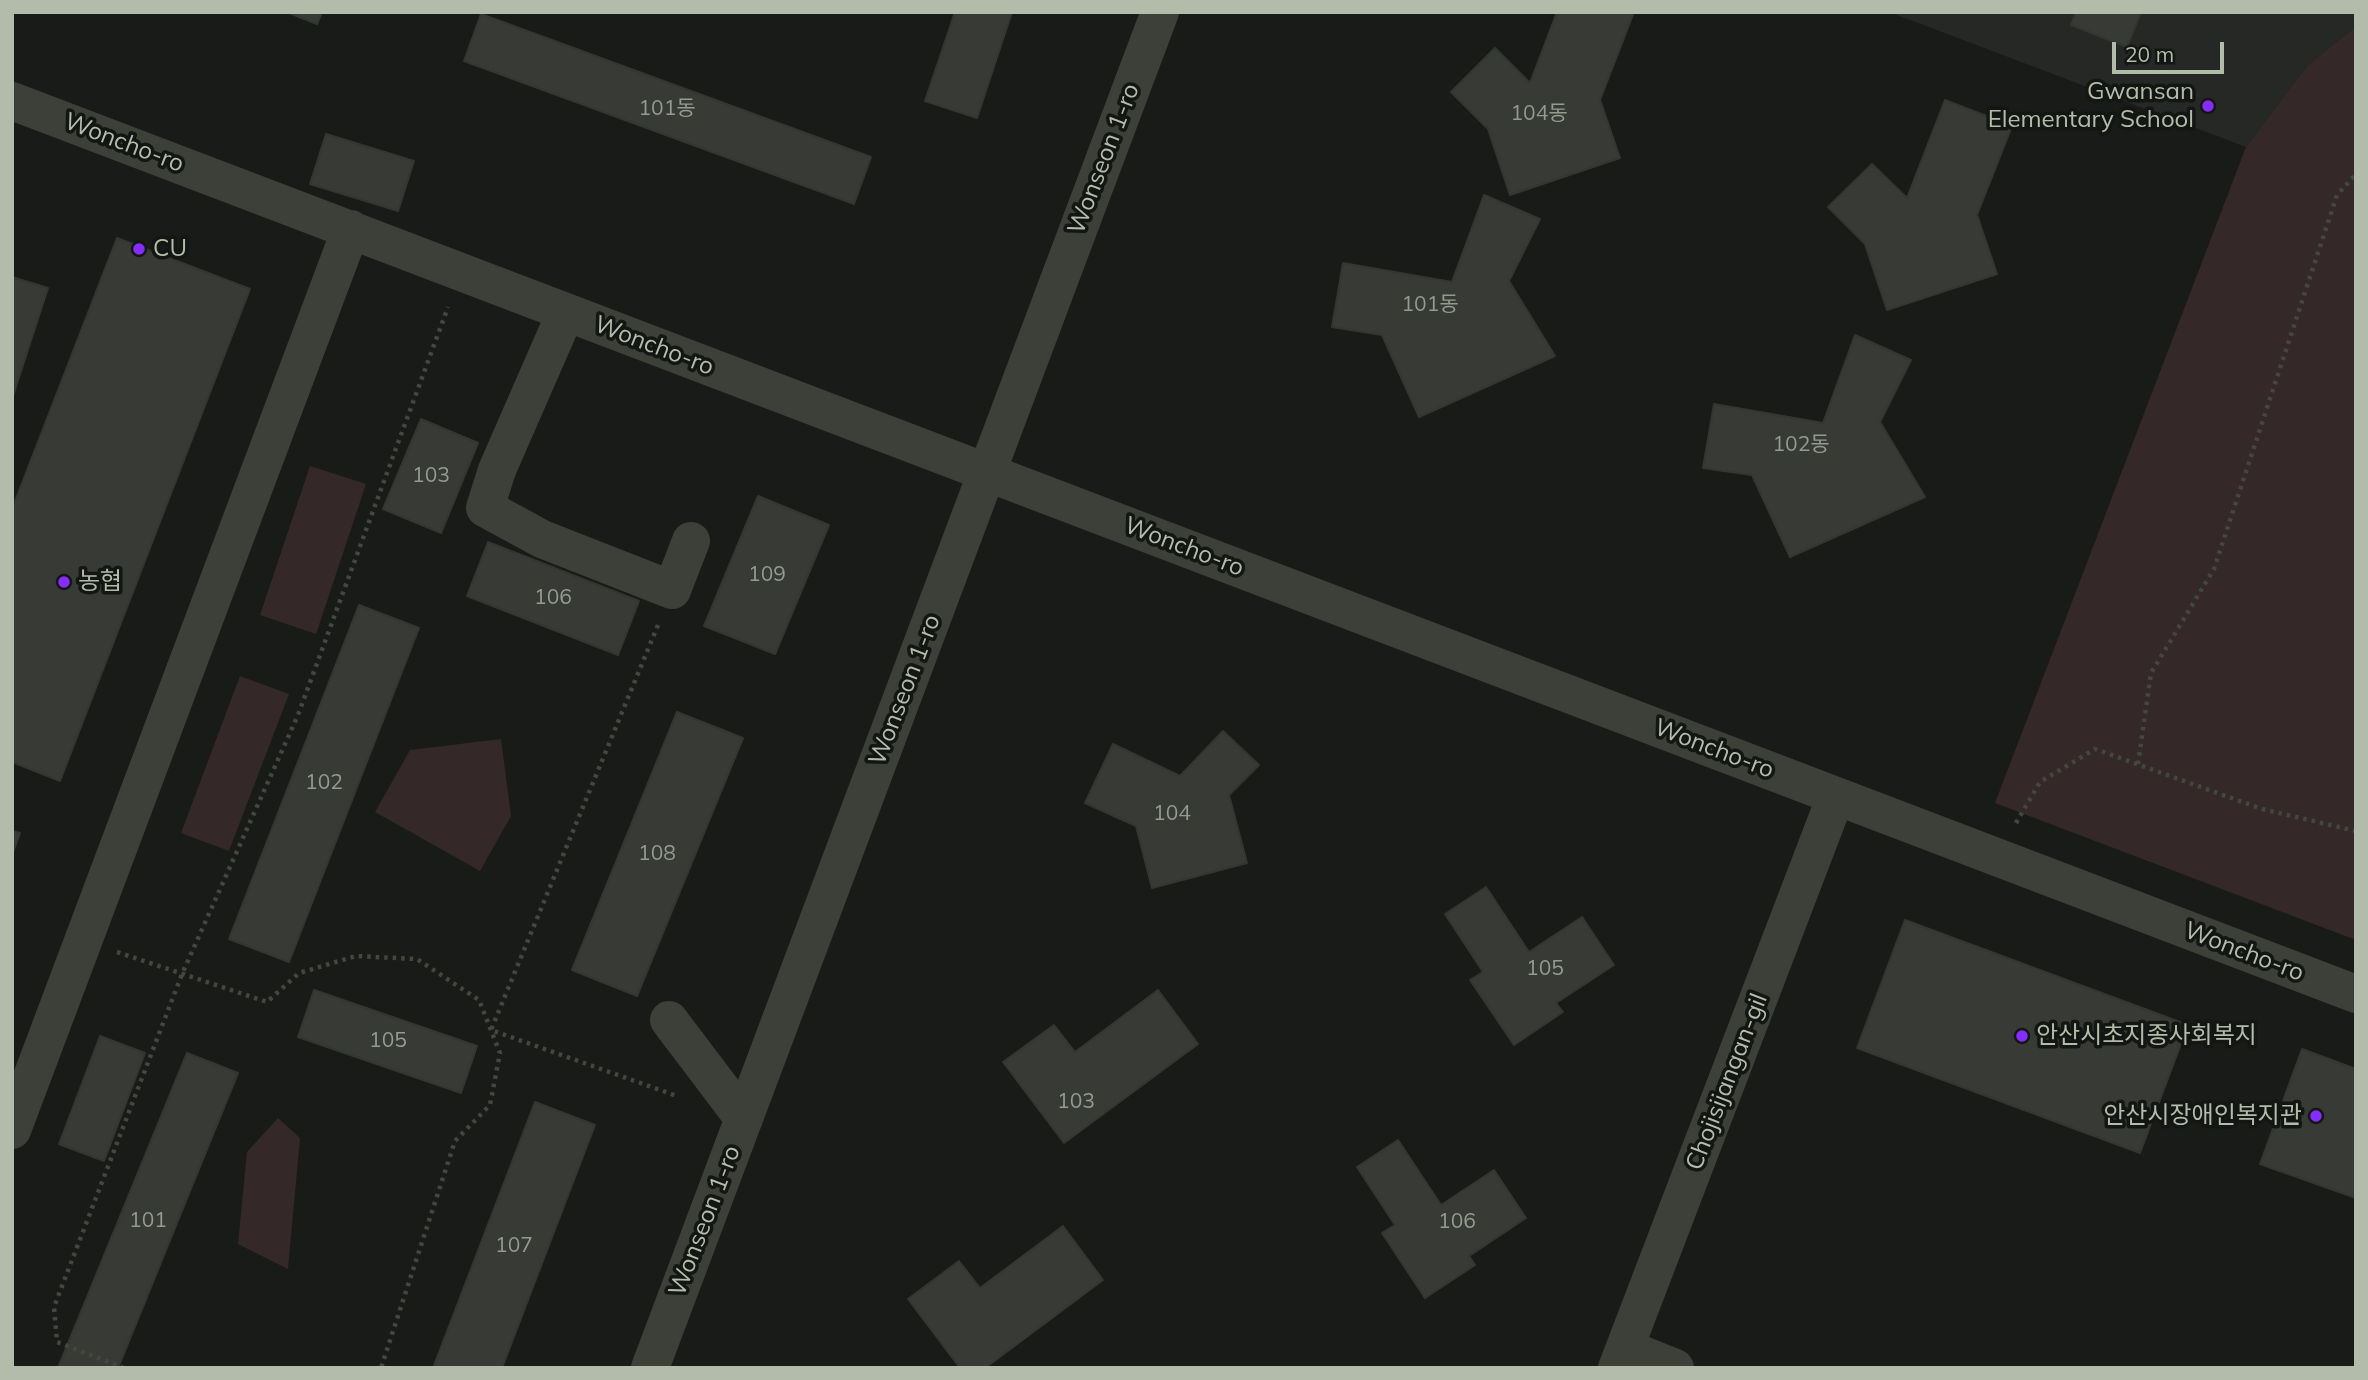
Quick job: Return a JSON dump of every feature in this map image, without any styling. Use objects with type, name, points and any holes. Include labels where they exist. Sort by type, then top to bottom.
[{"type":"street","name":"Wonseon 1-ro","points":[[650,1368],[1160,12]]},
{"type":"street","name":"Woncho-ro","points":[[12,101],[2356,994]]},
{"type":"street","points":[[12,1130],[351,229]]},
{"type":"street","points":[[566,312],[496,470],[485,508],[541,539],[672,590],[691,541]]},
{"type":"street","name":"Chojisijangan-gil","points":[[1621,1358],[1836,796]]},
{"type":"street","points":[[669,1020],[744,1119]]},
{"type":"street","points":[[1621,1358],[1675,1368]]},
{"type":"path","points":[[2138,764],[2151,673],[2214,569],[2337,195],[2356,174]]},
{"type":"path","points":[[124,1368],[57,1342],[54,1307],[182,974],[298,716],[460,272]]},
{"type":"path","points":[[491,1030],[672,590]]},
{"type":"path","points":[[2007,861],[2017,822],[2040,782],[2095,748],[2262,809],[2356,831]]},
{"type":"path","points":[[83,941],[267,1002],[299,973],[356,956],[417,960],[479,1000],[500,1052],[490,1105],[454,1141],[381,1368]]},
{"type":"path","points":[[491,1030],[681,1097]]},
{"type":"shaded area","name":"Gwansan Elementary School","points":[[1889,12],[2356,12],[2356,26],[2307,66],[2246,147]]},
{"type":"shaded area","points":[[2356,26],[2356,940],[1995,803],[2246,147],[2307,66]]},
{"type":"shaded area","points":[[310,466],[366,484],[316,634],[260,615]]},
{"type":"shaded area","points":[[240,676],[289,694],[229,851],[181,833]]},
{"type":"shaded area","points":[[501,739],[511,816],[480,871],[375,812],[410,750]]},
{"type":"shaded area","points":[[278,1118],[300,1138],[288,1269],[238,1244],[247,1152]]},
{"type":"building","points":[[287,12],[322,12],[317,24]]},
{"type":"building","points":[[955,12],[1012,12],[977,118],[925,101]]},
{"type":"building","points":[[1557,12],[1634,12],[1600,100],[1620,158],[1510,195],[1488,129],[1451,92],[1495,48],[1530,83]]},
{"type":"building","points":[[2076,12],[2141,12],[2127,47],[2071,25]]},
{"type":"building","points":[[481,14],[871,157],[854,204],[464,61]]},
{"type":"building","points":[[1945,100],[2012,126],[1977,215],[1997,274],[1887,310],[1865,244],[1828,207],[1872,164],[1907,198]]},
{"type":"building","points":[[326,134],[414,161],[398,211],[310,184]]},
{"type":"building","points":[[1484,195],[1540,219],[1509,281],[1555,356],[1419,417],[1382,335],[1332,327],[1343,263],[1452,282]]},
{"type":"building","points":[[117,238],[250,289],[60,781],[12,762],[12,509]]},
{"type":"building","points":[[12,277],[48,288],[12,399]]},
{"type":"building","points":[[1855,335],[1911,360],[1880,422],[1925,497],[1790,557],[1752,475],[1703,468],[1714,404],[1823,423]]},
{"type":"building","points":[[421,419],[478,443],[441,533],[383,509]]},
{"type":"building","points":[[758,496],[829,525],[775,654],[704,626]]},
{"type":"building","points":[[488,542],[639,601],[618,655],[467,596]]},
{"type":"building","points":[[359,605],[419,628],[289,962],[229,939]]},
{"type":"building","points":[[677,712],[743,738],[637,996],[572,970]]},
{"type":"building","points":[[1223,731],[1259,765],[1229,795],[1247,863],[1152,888],[1136,826],[1085,803],[1113,744],[1180,776]]},
{"type":"building","points":[[12,831],[20,833],[12,855]]},
{"type":"building","points":[[1486,887],[1529,952],[1582,917],[1614,965],[1556,1003],[1563,1012],[1514,1045],[1470,980],[1483,972],[1445,914]]},
{"type":"building","name":"안산시초지종사회복지","points":[[1905,920],[2188,1025],[2140,1153],[1857,1048]]},
{"type":"building","points":[[314,990],[477,1046],[461,1093],[298,1037]]},
{"type":"building","points":[[1158,990],[1198,1044],[1064,1143],[1003,1062],[1054,1025],[1075,1052]]},
{"type":"building","points":[[100,1036],[145,1053],[104,1161],[59,1144]]},
{"type":"building","name":"안산시장애인복지관","points":[[2302,1049],[2356,1069],[2356,1198],[2260,1164]]},
{"type":"building","points":[[187,1053],[238,1073],[118,1368],[58,1368]]},
{"type":"building","points":[[535,1102],[595,1125],[502,1368],[433,1368]]},
{"type":"building","points":[[1398,1140],[1441,1205],[1494,1170],[1526,1218],[1469,1256],[1475,1265],[1425,1298],[1382,1233],[1395,1225],[1357,1167]]},
{"type":"building","points":[[1063,1226],[1103,1280],[985,1368],[960,1368],[908,1299],[959,1261],[980,1288]]},
{"type":"place","name":"Gwansan Elementary School","points":[[2208,106]]},
{"type":"place","name":"CU","points":[[139,249]]},
{"type":"place","name":"농협","points":[[64,582]]},
{"type":"place","name":"안산시초지종사회복지","points":[[2022,1036]]},
{"type":"place","name":"안산시장애인복지관","points":[[2316,1116]]}]
